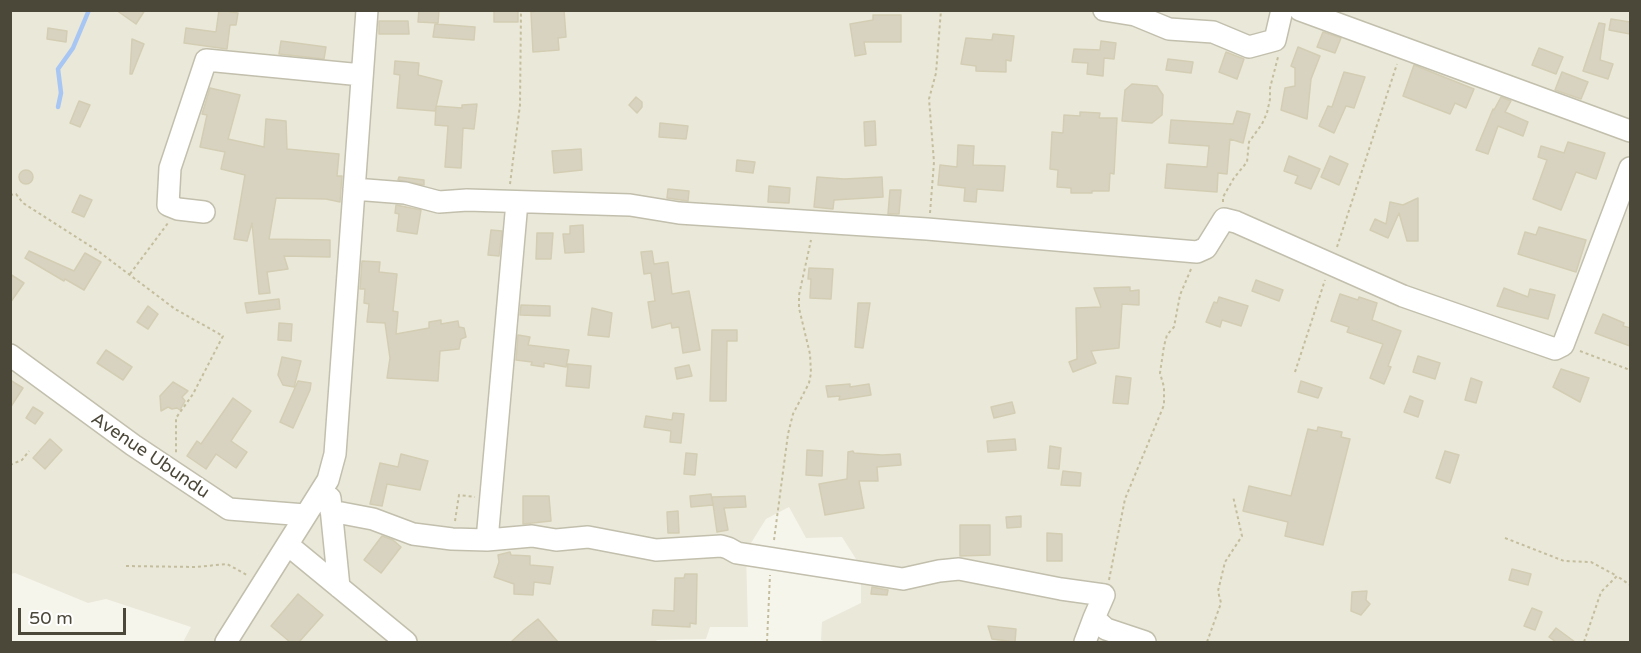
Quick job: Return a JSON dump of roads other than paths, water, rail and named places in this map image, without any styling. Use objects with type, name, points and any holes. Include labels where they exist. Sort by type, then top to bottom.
[{"type":"street","points":[[226,642],[328,480],[335,454],[367,10]]},
{"type":"street","points":[[1104,10],[1135,15],[1169,29],[1213,32],[1249,47],[1275,40],[1282,10]]},
{"type":"street","points":[[1300,10],[1630,131]]},
{"type":"street","points":[[204,212],[178,209],[168,205],[170,168],[206,60],[362,75]]},
{"type":"street","points":[[354,189],[405,193],[439,202],[467,200],[630,205],[678,213],[927,229],[1197,252],[1206,248],[1224,219],[1236,222],[1425,303],[1555,348],[1563,345],[1630,168]]},
{"type":"street","points":[[487,540],[517,202]]},
{"type":"street","name":"Avenue Ubundu","points":[[10,356],[70,401],[229,508],[305,515]]},
{"type":"street","points":[[328,480],[339,587]]},
{"type":"street","points":[[331,510],[373,519],[413,534],[452,539],[487,540],[532,536],[556,540],[588,537],[656,550],[721,546],[736,553],[903,579],[959,569],[1060,589],[1104,595],[1085,642]]},
{"type":"street","points":[[288,545],[406,642]]},
{"type":"street","points":[[1094,618],[1107,629],[1145,642]]},
{"type":"waterway","points":[[58,107],[61,93],[58,69],[73,48],[89,10]]}]
